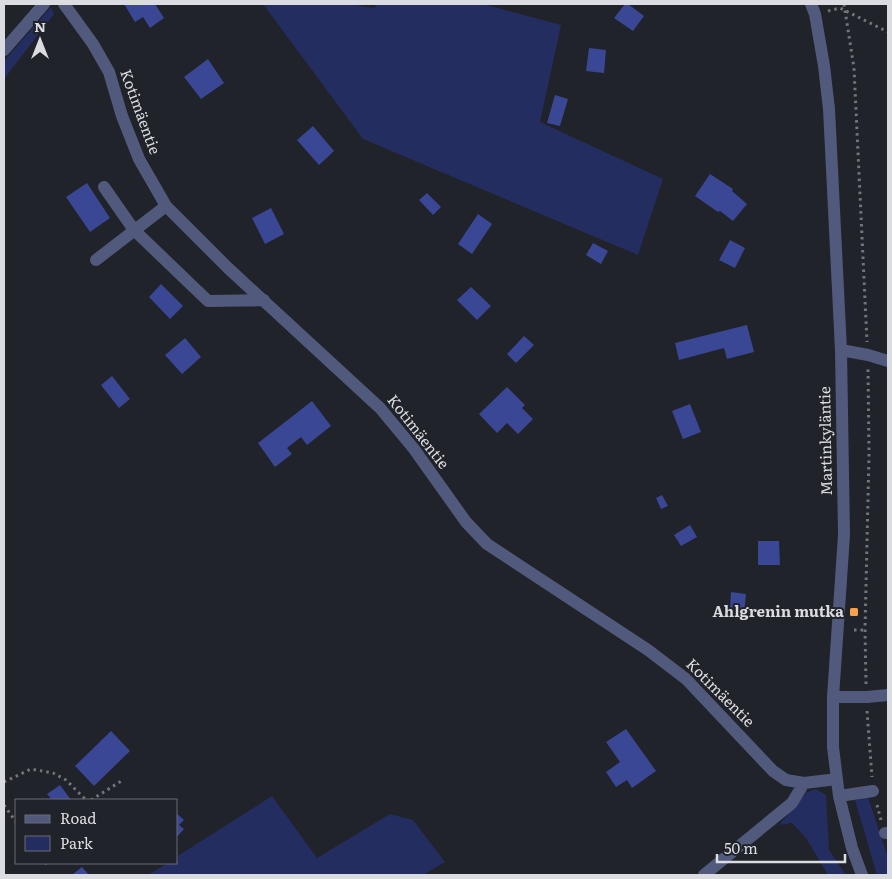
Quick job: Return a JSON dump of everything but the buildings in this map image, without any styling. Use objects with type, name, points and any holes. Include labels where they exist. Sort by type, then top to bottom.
[{"type":"street","points":[[4,50],[44,4]]},
{"type":"street","name":"Kotimäentie","points":[[64,4],[93,44],[109,72],[122,116],[139,158],[166,206],[198,239],[380,408],[414,449],[466,522],[487,544],[656,656],[686,679],[773,770],[786,780],[804,783],[837,779]]},
{"type":"street","name":"Martinkyläntie","points":[[813,9],[824,66],[829,109],[841,350],[844,535],[833,697],[833,748],[839,796],[852,848],[862,875]]},
{"type":"street","points":[[104,187],[134,230],[208,301],[264,300]]},
{"type":"street","points":[[96,260],[166,206]]},
{"type":"street","points":[[841,350],[888,361]]},
{"type":"street","points":[[833,697],[888,695]]},
{"type":"street","points":[[704,875],[792,803],[804,783]]},
{"type":"street","points":[[839,796],[873,791]]},
{"type":"path","points":[[844,4],[854,68],[868,355],[869,455],[865,630],[868,740],[873,791],[886,833]]},
{"type":"path","points":[[813,9],[840,8],[888,32]]},
{"type":"path","points":[[854,630],[865,630]]},
{"type":"path","points":[[4,782],[31,769],[53,773],[66,780],[85,799]]},
{"type":"path","points":[[93,799],[123,780]]},
{"type":"path","points":[[4,805],[15,821]]},
{"type":"green space","points":[[263,4],[349,4],[375,8],[376,4],[483,4],[561,25],[540,122],[663,179],[638,255],[363,139]]},
{"type":"green space","points":[[51,7],[54,14],[4,79],[4,61]]},
{"type":"green space","points":[[816,789],[826,795],[829,850],[846,875],[828,875],[806,838],[792,823],[779,825],[806,793]]},
{"type":"green space","points":[[272,796],[317,858],[390,814],[413,820],[445,862],[423,875],[148,875],[166,864],[178,864],[178,856]]},
{"type":"green space","points":[[868,797],[888,858],[888,875],[877,875],[855,800]]},
{"type":"place","name":"Ahlgrenin mutka","points":[[854,612]]}]
